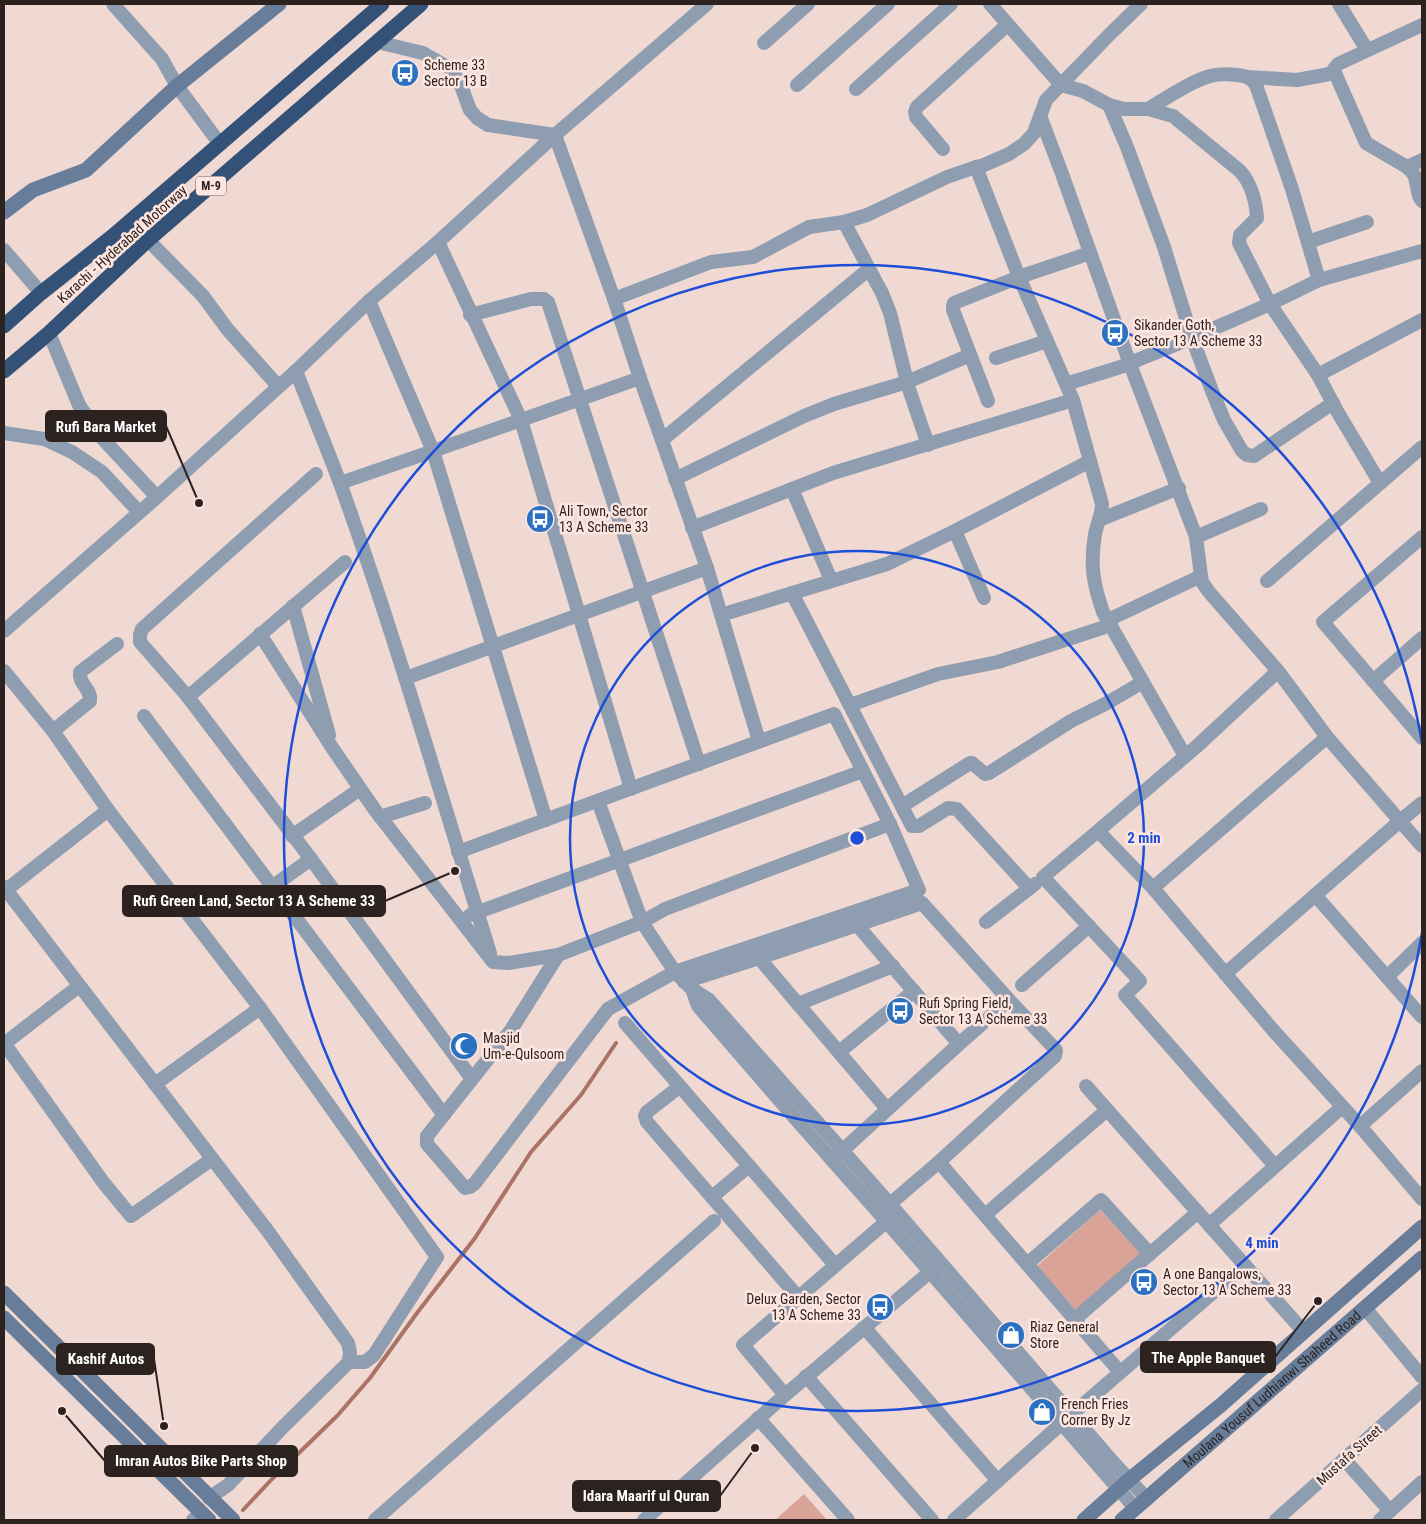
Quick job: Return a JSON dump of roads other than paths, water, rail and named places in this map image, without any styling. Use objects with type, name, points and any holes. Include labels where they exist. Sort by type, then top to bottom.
[{"type":"highway","name":"Karachi - Hyderabad Motorway","points":[[4,326],[41,293],[113,236],[382,4]]},
{"type":"highway","name":"Karachi - Hyderabad Motorway","points":[[4,371],[148,240],[421,4]]},
{"type":"street","points":[[113,4],[162,59],[177,86],[220,144]]},
{"type":"street","points":[[4,212],[33,190],[86,170],[177,86],[279,4]]},
{"type":"street","points":[[4,632],[296,371],[369,301],[707,4]]},
{"type":"street","points":[[764,43],[808,4]]},
{"type":"street","points":[[797,85],[888,4]]},
{"type":"street","points":[[856,89],[951,4]]},
{"type":"street","points":[[990,4],[1061,85],[1083,91],[1110,105],[1124,109],[1148,109],[1173,116],[1246,177],[1258,218],[1240,236],[1239,243],[1270,304],[1318,375],[1332,403],[1380,483]]},
{"type":"street","points":[[614,299],[711,262],[753,257],[809,226],[844,222],[867,215],[947,177],[984,165],[1009,154],[1024,144],[1034,133],[1046,100],[1141,4]]},
{"type":"street","points":[[1339,4],[1367,50]]},
{"type":"street","points":[[943,149],[916,117],[917,107],[1007,24]]},
{"type":"street","points":[[1422,25],[1338,64],[1334,69],[1334,73],[1366,143],[1407,167],[1415,177],[1422,201]]},
{"type":"street","points":[[377,42],[423,53],[451,69],[460,83],[470,110],[477,118],[488,125],[556,135]]},
{"type":"street","points":[[1148,109],[1208,76],[1219,74],[1298,80],[1334,73]]},
{"type":"street","points":[[1247,76],[1256,85],[1292,189],[1319,280]]},
{"type":"street","points":[[1110,105],[1164,247],[1192,338],[1224,420],[1242,451],[1247,455],[1254,456],[1332,403]]},
{"type":"street","points":[[1040,116],[1130,363],[1179,488],[1196,537],[1202,582],[1278,671],[1327,737],[1422,846]]},
{"type":"street","points":[[556,135],[706,568],[759,742]]},
{"type":"street","points":[[1407,167],[1422,160]]},
{"type":"street","points":[[976,167],[1019,277],[1073,400],[1102,504],[1096,533],[1092,575],[1103,612],[1185,756]]},
{"type":"street","points":[[844,222],[882,293],[890,313],[907,382],[928,445]]},
{"type":"street","points":[[1308,242],[1367,222]]},
{"type":"street","points":[[148,240],[203,296],[228,330],[278,386]]},
{"type":"street","points":[[438,242],[470,315],[521,420],[631,788]]},
{"type":"street","points":[[4,250],[41,293]]},
{"type":"street","points":[[1066,384],[1130,363],[1192,338],[1319,280],[1422,251]]},
{"type":"street","points":[[988,401],[953,310],[954,303],[1019,277],[1090,253]]},
{"type":"street","points":[[662,440],[869,269]]},
{"type":"street","points":[[470,315],[531,299],[546,300],[699,764]]},
{"type":"street","points":[[369,301],[433,451],[546,820]]},
{"type":"street","points":[[1318,375],[1422,320]]},
{"type":"street","points":[[48,333],[79,405],[102,438],[157,497]]},
{"type":"street","points":[[996,358],[1047,341]]},
{"type":"street","points":[[675,479],[804,416],[834,404],[907,382],[970,355]]},
{"type":"street","points":[[296,371],[340,483],[406,678],[493,962]]},
{"type":"street","points":[[340,483],[640,378]]},
{"type":"street","points":[[692,528],[833,473],[1073,400]]},
{"type":"street","points":[[4,433],[44,439],[72,452],[102,472],[139,512]]},
{"type":"street","points":[[1267,581],[1422,447]]},
{"type":"street","points":[[721,616],[887,564],[1090,461]]},
{"type":"street","points":[[316,474],[142,629],[140,642],[188,697],[472,1079]]},
{"type":"street","points":[[1099,520],[1179,488]]},
{"type":"street","points":[[792,489],[831,580]]},
{"type":"street","points":[[1196,537],[1261,509]]},
{"type":"street","points":[[955,530],[984,598]]},
{"type":"street","points":[[1420,730],[1373,681],[1323,622],[1422,537]]},
{"type":"street","points":[[188,697],[345,562]]},
{"type":"street","points":[[406,678],[706,568]]},
{"type":"street","points":[[850,705],[938,674],[998,662],[1110,623],[1201,576]]},
{"type":"street","points":[[792,593],[912,826],[919,826],[948,808],[957,809],[1029,888]]},
{"type":"street","points":[[293,606],[333,749]]},
{"type":"street","points":[[260,634],[333,749],[380,817],[493,962],[508,963],[558,955],[642,922],[665,909],[890,824]]},
{"type":"street","points":[[1373,681],[1422,638]]},
{"type":"street","points":[[53,731],[90,701],[90,694],[80,680],[80,672],[117,644]]},
{"type":"street","points":[[4,671],[53,731],[108,810],[260,1008],[437,1257],[374,1355],[365,1362],[349,1362]]},
{"type":"street","points":[[986,922],[1098,831],[1185,756],[1278,671]]},
{"type":"street","points":[[902,806],[970,763],[985,774],[989,773],[1071,721],[1108,703],[1143,682]]},
{"type":"street","points":[[458,852],[834,714],[890,824],[919,890],[608,1009],[475,1183],[465,1188],[427,1144],[427,1136],[511,1030],[558,955]]},
{"type":"street","points":[[144,716],[444,1114]]},
{"type":"street","points":[[1153,888],[1327,737]]},
{"type":"street","points":[[460,919],[863,771]]},
{"type":"street","points":[[292,836],[360,788]]},
{"type":"street","points":[[598,801],[642,922],[684,981],[708,1000],[885,1212],[1147,1498]]},
{"type":"street","points":[[380,817],[425,803]]},
{"type":"street","points":[[1225,974],[1422,803]]},
{"type":"street","points":[[108,810],[5,889],[267,1230],[348,1343],[350,1352],[349,1362],[228,1485],[209,1498]]},
{"type":"street","points":[[1098,831],[1153,888],[1272,1029],[1360,1126],[1422,1199]]},
{"type":"street","points":[[273,886],[310,859]]},
{"type":"street","points":[[1043,877],[1140,981],[1125,995],[1275,1166]]},
{"type":"street","points":[[1315,895],[1422,1017]]},
{"type":"street","points":[[684,981],[759,958],[922,903],[1057,1053],[885,1212],[835,1265],[743,1345],[785,1394]]},
{"type":"street","points":[[857,925],[959,1044]]},
{"type":"street","points":[[1022,985],[1089,926]]},
{"type":"street","points":[[1387,977],[1422,943]]},
{"type":"street","points":[[759,958],[887,1109]]},
{"type":"street","points":[[798,1004],[892,966]]},
{"type":"street","points":[[80,986],[4,1043],[103,1182],[131,1216],[212,1159]]},
{"type":"street","points":[[839,1052],[914,990]]},
{"type":"street","points":[[837,1155],[1009,1000]]},
{"type":"street","points":[[155,1084],[260,1008]]},
{"type":"street","points":[[625,1023],[835,1265]]},
{"type":"street","points":[[1360,1126],[1422,1070]]},
{"type":"street","points":[[1086,1086],[1304,1332]]},
{"type":"street","points":[[679,1087],[647,1112],[645,1116],[647,1122],[798,1297]]},
{"type":"street","points":[[1209,1225],[1342,1107]]},
{"type":"street","points":[[985,1215],[1108,1110]]},
{"type":"street","points":[[939,1162],[1120,1372]]},
{"type":"street","points":[[712,1197],[748,1166]]},
{"type":"street","points":[[1027,1264],[1101,1200],[1150,1254]]},
{"type":"street","points":[[885,1212],[930,1272],[1135,1508]]},
{"type":"street","points":[[1075,1319],[1198,1212]]},
{"type":"street","points":[[377,1520],[714,1221]]},
{"type":"street","name":"Moulana Yousuf Ludhianwi Shaheed Road","points":[[1084,1520],[1130,1479],[1222,1405],[1422,1227]]},
{"type":"street","name":"Moulana Yousuf Ludhianwi Shaheed Road","points":[[1122,1520],[1422,1258]]},
{"type":"street","points":[[954,1520],[1072,1414],[1245,1265]]},
{"type":"street","points":[[644,1520],[785,1394],[930,1272]]},
{"type":"street","points":[[4,1293],[233,1520]]},
{"type":"street","points":[[1365,1308],[1422,1377]]},
{"type":"street","points":[[4,1318],[201,1518]]},
{"type":"street","points":[[864,1328],[998,1481]]},
{"type":"street","points":[[806,1376],[932,1520]]},
{"type":"street","name":"Mustafa Street","points":[[1276,1520],[1422,1390]]},
{"type":"street","points":[[758,1418],[848,1520]]},
{"type":"street","points":[[1344,1459],[1385,1516],[1421,1485]]},
{"type":"waterway","points":[[243,1510],[337,1416],[370,1378],[475,1238],[531,1152],[581,1095],[616,1043]]},
{"type":"place","name":"Scheme 33 Sector 13 B","points":[[405,73]]},
{"type":"place","name":"Sikander Goth, Sector 13 A Scheme 33","points":[[1115,333]]},
{"type":"place","name":"Rufi Bara Market","points":[[199,503]]},
{"type":"place","name":"Ali Town, Sector 13 A Scheme 33","points":[[540,519]]},
{"type":"place","name":"Rufi Green Land, Sector 13 A Scheme 33","points":[[455,871]]},
{"type":"place","name":"Rufi Spring Field, Sector 13 A Scheme 33","points":[[900,1011]]},
{"type":"place","name":"Masjid Um-e-Qulsoom","points":[[464,1046]]},
{"type":"place","name":"A one Bangalows, Sector 13 A Scheme 33","points":[[1144,1282]]},
{"type":"place","name":"The Apple Banquet","points":[[1318,1301]]},
{"type":"place","name":"Delux Garden, Sector 13 A Scheme 33","points":[[880,1307]]},
{"type":"place","name":"Riaz General Store","points":[[1011,1335]]},
{"type":"place","name":"Imran Autos Bike Parts Shop","points":[[62,1411]]},
{"type":"place","name":"French Fries Corner By Jz","points":[[1042,1412]]},
{"type":"place","name":"Kashif Autos","points":[[164,1426]]},
{"type":"place","name":"Idara Maarif ul Quran","points":[[755,1448]]}]
